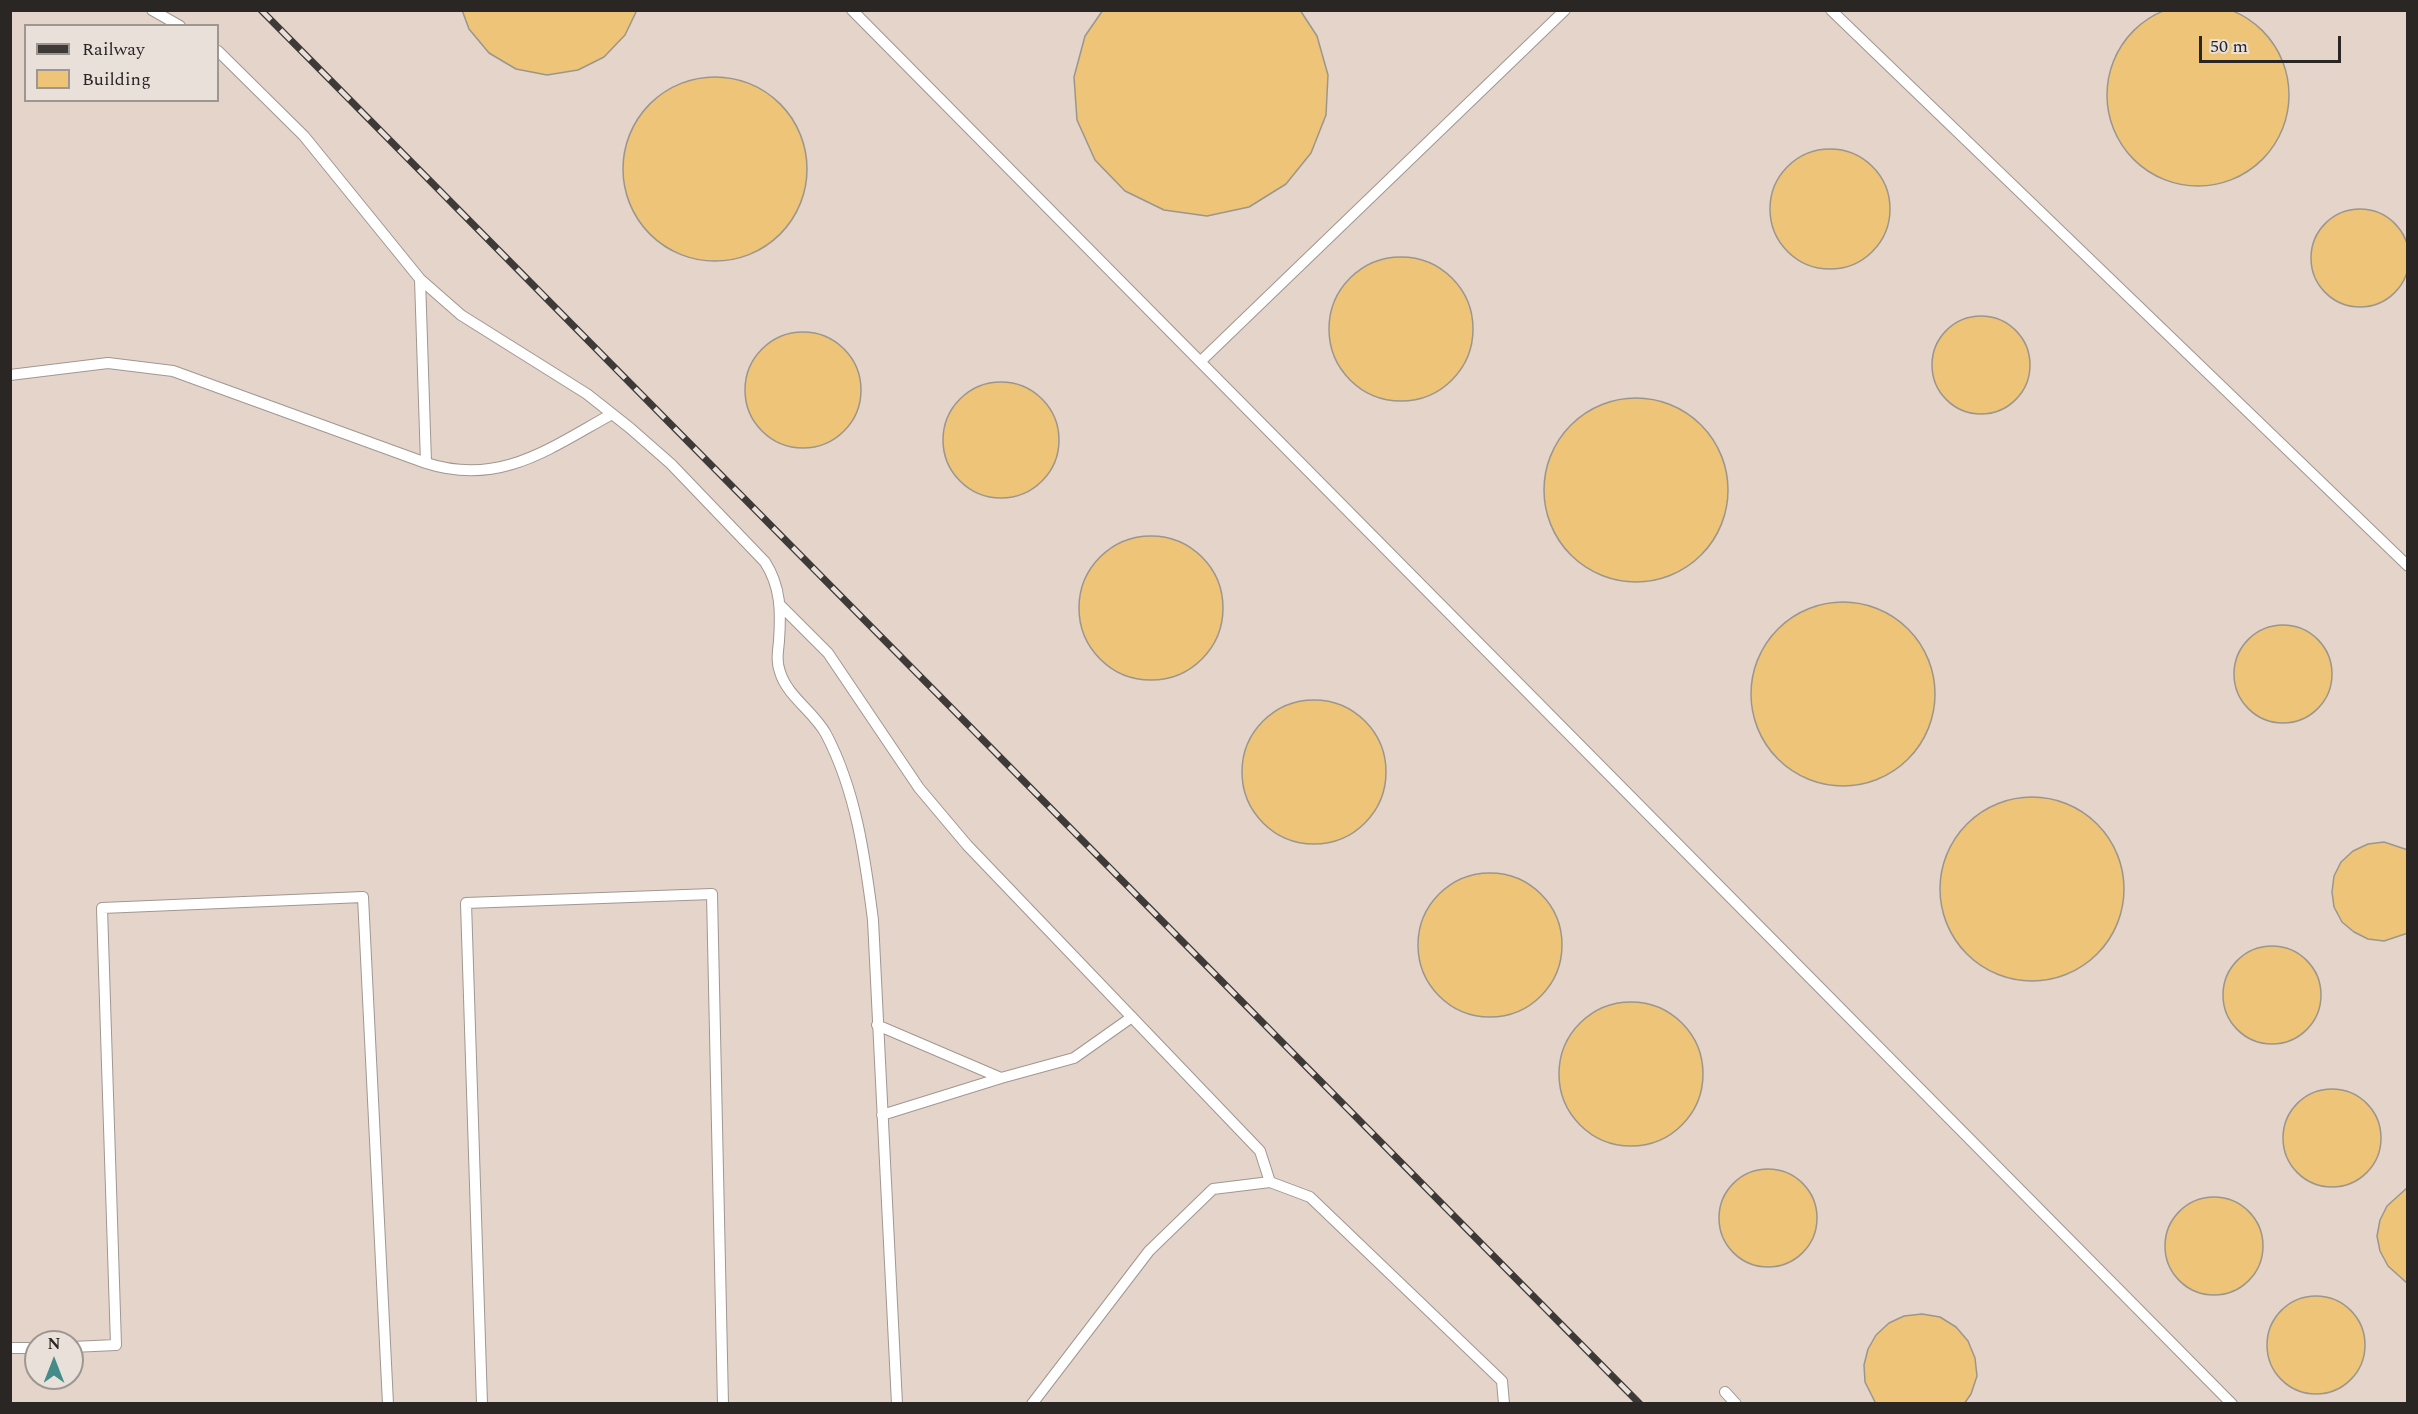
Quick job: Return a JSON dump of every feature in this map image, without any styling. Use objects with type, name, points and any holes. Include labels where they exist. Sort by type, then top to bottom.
[{"type":"lane","points":[[152,10],[176,24]]},
{"type":"lane","points":[[852,10],[2232,1404]]},
{"type":"lane","points":[[1201,361],[1565,10]]},
{"type":"lane","points":[[1831,10],[2408,566]]},
{"type":"lane","points":[[219,52],[304,136],[420,279],[461,315],[587,394],[612,414],[671,465],[765,562],[775,578],[780,605],[777,664],[783,681],[818,721],[826,734],[839,764],[854,810],[866,861],[873,920],[897,1404]]},
{"type":"lane","points":[[420,279],[426,463]]},
{"type":"lane","points":[[10,375],[108,363],[173,371],[426,463],[444,469],[469,472],[498,470],[526,461],[612,414]]},
{"type":"lane","points":[[780,605],[828,653],[919,788],[967,845],[1260,1151],[1270,1182]]},
{"type":"lane","points":[[482,1404],[466,903],[712,894],[723,1404]]},
{"type":"lane","points":[[84,1346],[116,1345],[102,908],[363,897],[388,1404]]},
{"type":"lane","points":[[882,1115],[1074,1058],[1132,1017]]},
{"type":"lane","points":[[877,1025],[1001,1078]]},
{"type":"lane","points":[[1032,1404],[1149,1251],[1213,1189],[1270,1182],[1310,1197],[1502,1381],[1504,1404]]},
{"type":"lane","points":[[1725,1392],[1736,1404]]},
{"type":"shaded area","points":[[11,11],[2407,11],[2407,1403],[11,1403]]},
{"type":"building","points":[[2198,4],[2233,11],[2262,31],[2282,60],[2289,95],[2282,130],[2262,159],[2233,179],[2198,186],[2163,179],[2134,159],[2114,130],[2107,95],[2114,60],[2134,31],[2163,11]]},
{"type":"building","points":[[462,10],[637,10],[625,35],[604,57],[578,70],[547,75],[516,69],[489,53],[469,29]]},
{"type":"building","points":[[1103,10],[1300,10],[1317,36],[1328,75],[1326,115],[1311,153],[1286,184],[1249,207],[1207,216],[1164,210],[1125,191],[1095,160],[1077,120],[1074,77],[1085,36]]},
{"type":"building","points":[[715,77],[750,84],[780,104],[800,134],[807,169],[800,204],[780,234],[750,254],[715,261],[680,254],[650,234],[630,204],[623,169],[630,134],[650,104],[680,84]]},
{"type":"building","points":[[1830,149],[1853,154],[1872,167],[1885,186],[1890,209],[1885,232],[1872,251],[1853,264],[1830,269],[1807,264],[1788,251],[1775,232],[1770,209],[1775,186],[1788,167],[1807,154]]},
{"type":"building","points":[[2360,209],[2379,213],[2395,223],[2405,239],[2409,258],[2405,277],[2395,293],[2379,303],[2360,307],[2341,303],[2325,293],[2315,277],[2311,258],[2315,239],[2325,223],[2341,213]]},
{"type":"building","points":[[1401,257],[1429,262],[1452,278],[1468,301],[1473,329],[1468,357],[1452,380],[1429,396],[1401,401],[1373,396],[1350,380],[1334,357],[1329,329],[1334,301],[1350,278],[1373,262]]},
{"type":"building","points":[[1981,316],[2000,320],[2016,330],[2026,346],[2030,365],[2026,384],[2016,400],[2000,410],[1981,414],[1962,410],[1946,400],[1936,384],[1932,365],[1936,346],[1946,330],[1962,320]]},
{"type":"building","points":[[803,332],[825,337],[844,349],[856,368],[861,390],[856,412],[844,431],[825,443],[803,448],[781,443],[762,431],[750,412],[745,390],[750,368],[762,349],[781,337]]},
{"type":"building","points":[[1001,382],[1023,387],[1042,399],[1054,418],[1059,440],[1054,462],[1042,481],[1023,493],[1001,498],[979,493],[960,481],[948,462],[943,440],[948,418],[960,399],[979,387]]},
{"type":"building","points":[[1636,398],[1671,405],[1701,425],[1721,455],[1728,490],[1721,525],[1701,555],[1671,575],[1636,582],[1601,575],[1571,555],[1551,525],[1544,490],[1551,455],[1571,425],[1601,405]]},
{"type":"building","points":[[1151,536],[1179,541],[1202,557],[1218,580],[1223,608],[1218,636],[1202,659],[1179,675],[1151,680],[1123,675],[1100,659],[1084,636],[1079,608],[1084,580],[1100,557],[1123,541]]},
{"type":"building","points":[[1843,602],[1878,609],[1908,629],[1928,659],[1935,694],[1928,729],[1908,759],[1878,779],[1843,786],[1808,779],[1778,759],[1758,729],[1751,694],[1758,659],[1778,629],[1808,609]]},
{"type":"building","points":[[2283,625],[2302,629],[2318,639],[2328,655],[2332,674],[2328,693],[2318,709],[2302,719],[2283,723],[2264,719],[2248,709],[2238,693],[2234,674],[2238,655],[2248,639],[2264,629]]},
{"type":"building","points":[[1314,700],[1342,705],[1365,721],[1381,744],[1386,772],[1381,800],[1365,823],[1342,839],[1314,844],[1286,839],[1263,823],[1247,800],[1242,772],[1247,744],[1263,721],[1286,705]]},
{"type":"building","points":[[2032,797],[2067,804],[2097,824],[2117,854],[2124,889],[2117,924],[2097,954],[2067,974],[2032,981],[1997,974],[1967,954],[1947,924],[1940,889],[1947,854],[1967,824],[1997,804]]},
{"type":"building","points":[[2384,842],[2408,850],[2408,933],[2384,941],[2368,939],[2354,932],[2342,922],[2334,907],[2332,892],[2334,876],[2341,862],[2353,851],[2368,844]]},
{"type":"building","points":[[1490,873],[1518,878],[1541,894],[1557,917],[1562,945],[1557,973],[1541,996],[1518,1012],[1490,1017],[1462,1012],[1439,996],[1423,973],[1418,945],[1423,917],[1439,894],[1462,878]]},
{"type":"building","points":[[2272,946],[2291,950],[2307,960],[2317,976],[2321,995],[2317,1014],[2307,1030],[2291,1040],[2272,1044],[2253,1040],[2237,1030],[2227,1014],[2223,995],[2227,976],[2237,960],[2253,950]]},
{"type":"building","points":[[1631,1002],[1659,1007],[1682,1023],[1698,1046],[1703,1074],[1698,1102],[1682,1125],[1659,1141],[1631,1146],[1603,1141],[1580,1125],[1564,1102],[1559,1074],[1564,1046],[1580,1023],[1603,1007]]},
{"type":"building","points":[[2332,1089],[2351,1093],[2367,1103],[2377,1119],[2381,1138],[2377,1157],[2367,1173],[2351,1183],[2332,1187],[2313,1183],[2297,1173],[2287,1157],[2283,1138],[2287,1119],[2297,1103],[2313,1093]]},
{"type":"building","points":[[1768,1169],[1787,1173],[1803,1183],[1813,1199],[1817,1218],[1813,1237],[1803,1253],[1787,1263],[1768,1267],[1749,1263],[1733,1253],[1723,1237],[1719,1218],[1723,1199],[1733,1183],[1749,1173]]},
{"type":"building","points":[[2408,1187],[2408,1284],[2388,1266],[2380,1251],[2377,1236],[2380,1220],[2387,1206]]},
{"type":"building","points":[[2214,1197],[2233,1201],[2249,1211],[2259,1227],[2263,1246],[2259,1265],[2249,1281],[2233,1291],[2214,1295],[2195,1291],[2179,1281],[2169,1265],[2165,1246],[2169,1227],[2179,1211],[2195,1201]]},
{"type":"building","points":[[2316,1296],[2335,1300],[2351,1310],[2361,1326],[2365,1345],[2361,1364],[2351,1380],[2335,1390],[2316,1394],[2297,1390],[2281,1380],[2271,1364],[2267,1345],[2271,1326],[2281,1310],[2297,1300]]},
{"type":"building","points":[[1922,1314],[1940,1317],[1956,1327],[1968,1341],[1975,1358],[1977,1376],[1971,1394],[1964,1404],[1876,1404],[1865,1382],[1864,1365],[1868,1349],[1876,1335],[1889,1323],[1904,1316]]},
{"type":"railway","points":[[261,10],[1640,1404]]}]
